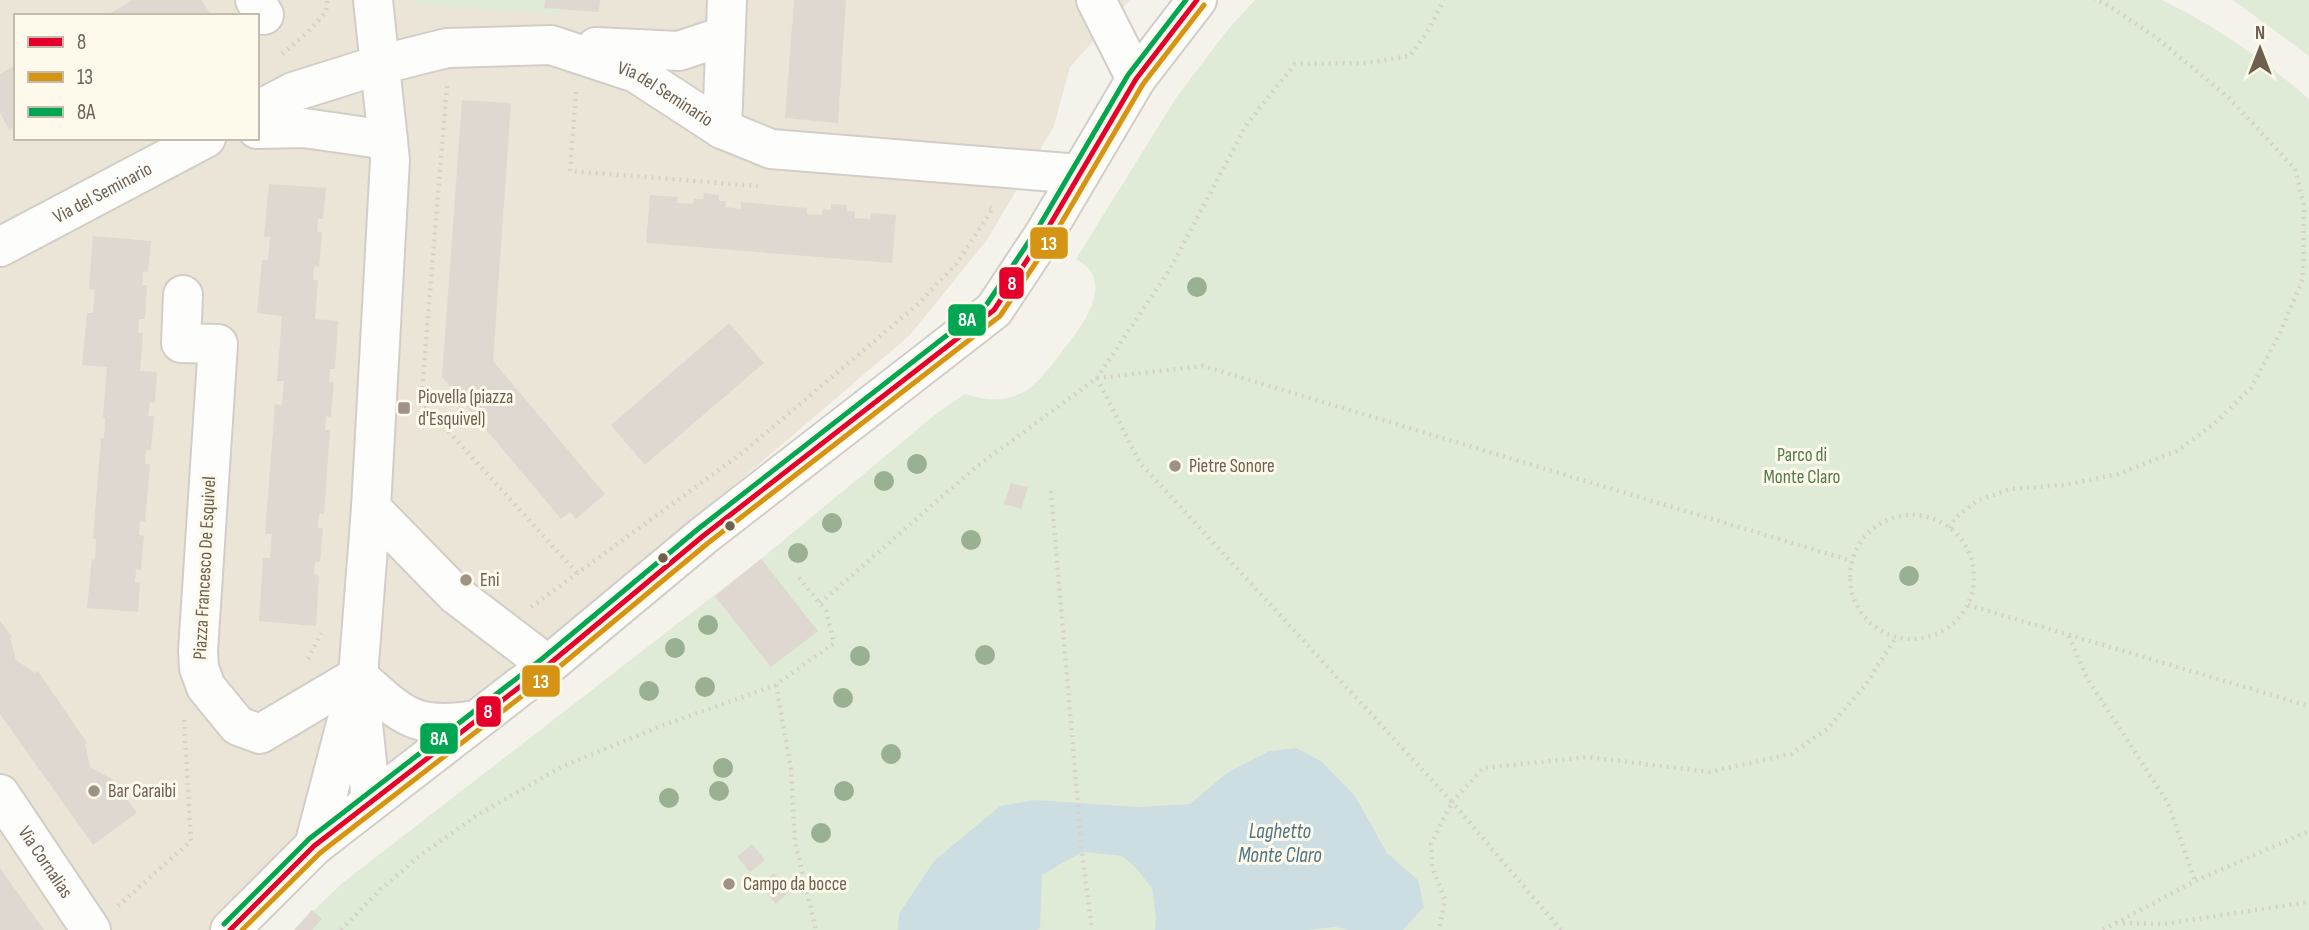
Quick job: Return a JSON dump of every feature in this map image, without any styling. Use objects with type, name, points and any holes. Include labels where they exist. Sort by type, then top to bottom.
[{"type":"street","points":[[371,800],[358,676],[390,160],[373,0]]},
{"type":"street","points":[[1096,0],[1136,79]]},
{"type":"street","points":[[230,930],[314,846],[548,665],[703,536],[994,310],[1136,79],[1197,0]]},
{"type":"street","points":[[551,45],[679,51],[726,18]]},
{"type":"street","points":[[722,129],[726,18]]},
{"type":"street","name":"Via del Seminario","points":[[259,110],[293,92],[379,65],[447,48],[551,45],[636,73],[722,129],[771,149],[1080,174]]},
{"type":"street","points":[[259,128],[304,128],[388,140]]},
{"type":"street","name":"Via del Seminario","points":[[0,247],[202,140]]},
{"type":"street","name":"Piazza Francesco De Esquivel","points":[[183,295],[181,342],[218,344],[198,651],[199,668],[206,687],[238,726],[260,734],[358,676]]},
{"type":"street","points":[[370,508],[456,595],[548,665]]},
{"type":"street","points":[[358,676],[398,711],[427,723],[451,724],[476,720]]},
{"type":"street","points":[[314,846],[358,676]]},
{"type":"street","name":"Via Cornalias","points":[[0,794],[91,930]]},
{"type":"path","points":[[280,56],[309,32],[326,12],[327,0]]},
{"type":"path","points":[[820,603],[976,467],[1097,379],[1170,270],[1247,124],[1295,64],[1366,63],[1410,56],[1429,29],[1444,0]]},
{"type":"path","points":[[1950,528],[1955,518],[1977,501],[2010,489],[2064,485],[2118,474],[2178,451],[2215,423],[2251,388],[2304,279],[2304,205],[2295,169],[2229,98],[2153,35],[2104,3],[2094,0]]},
{"type":"path","points":[[577,82],[570,171],[759,186]]},
{"type":"path","points":[[447,85],[421,401],[577,573]]},
{"type":"path","points":[[531,607],[742,453],[917,305],[957,263],[993,208],[982,206]]},
{"type":"path","points":[[1097,379],[1203,366],[1852,561]]},
{"type":"path","points":[[1097,379],[1140,463],[1452,802],[1561,930]]},
{"type":"path","points":[[1051,491],[1082,852],[1092,930]]},
{"type":"path","points":[[1912,516],[1932,519],[1950,528],[1964,544],[1973,563],[1974,584],[1968,605],[1959,619],[1930,637],[1913,639],[1896,637],[1879,629],[1864,617],[1854,600],[1850,581],[1852,561],[1860,543],[1874,528],[1892,519],[1912,516]]},
{"type":"path","points":[[341,930],[418,857],[480,814],[563,766],[661,726],[776,685],[834,643],[826,611],[796,574]]},
{"type":"path","points":[[1968,605],[2309,706]]},
{"type":"path","points":[[2068,635],[2087,678],[2168,803],[2195,881]]},
{"type":"path","points":[[1439,930],[1445,900],[1432,866],[1430,844],[1452,802],[1483,768],[1588,757],[1710,772],[1791,754],[1827,729],[1864,687],[1896,637]]},
{"type":"path","points":[[776,685],[791,769],[795,842],[816,930]]},
{"type":"path","points":[[2104,930],[2195,881],[2309,831]]},
{"type":"path","points":[[2115,923],[2163,923],[2309,902]]},
{"type":"shaded area","points":[[0,0],[1130,0],[1070,67],[1054,126],[987,240],[910,335],[351,813],[248,930],[0,930]]},
{"type":"green space","points":[[414,0],[562,0],[560,15],[414,4]]},
{"type":"green space","name":"Parco di Monte Claro","points":[[1255,0],[2162,0],[2238,45],[2309,99],[2309,930],[294,930],[340,885],[761,559],[936,414],[965,394],[985,399],[1004,399],[1023,392],[1035,383],[1077,332],[1092,306],[1094,280],[1088,269],[1076,259],[1176,98],[1229,28]]},
{"type":"green space","points":[[2233,0],[2309,0],[2309,56],[2305,53]]},
{"type":"water","name":"Laghetto Monte Claro","points":[[1296,748],[1321,761],[1355,796],[1387,853],[1418,880],[1424,907],[1403,930],[1350,930],[1335,927],[1308,930],[1155,930],[1152,888],[1136,868],[1122,856],[1082,852],[1042,875],[1040,928],[1036,930],[898,930],[899,914],[934,861],[1000,806],[1034,800],[1138,807],[1190,804],[1227,773],[1269,751]]},
{"type":"building","points":[[133,0],[202,0],[210,14],[108,14]]},
{"type":"building","points":[[545,0],[600,0],[599,12],[544,8]]},
{"type":"building","points":[[794,0],[846,0],[838,123],[785,118]]},
{"type":"building","points":[[14,66],[14,127],[9,129],[0,113],[0,74]]},
{"type":"building","points":[[462,100],[511,103],[493,361],[605,494],[576,519],[570,512],[561,519],[442,377]]},
{"type":"building","points":[[269,184],[326,188],[323,219],[318,219],[317,232],[322,232],[319,267],[314,266],[313,280],[318,280],[315,319],[338,321],[335,369],[330,369],[329,382],[334,382],[331,417],[326,416],[325,430],[330,430],[324,514],[319,514],[318,528],[323,528],[320,562],[315,562],[314,575],[319,576],[316,626],[259,621],[263,558],[270,558],[272,534],[265,534],[275,404],[282,405],[284,381],[277,381],[282,316],[257,313],[262,260],[268,260],[270,237],[264,237]]},
{"type":"building","points":[[704,193],[719,195],[719,201],[726,201],[725,207],[741,209],[741,202],[807,208],[807,214],[822,215],[823,209],[831,210],[831,204],[847,205],[847,211],[855,212],[855,218],[870,219],[871,213],[896,215],[892,263],[646,243],[650,195],[678,197],[677,203],[693,204],[694,199],[703,199]]},
{"type":"building","points":[[93,236],[151,241],[148,272],[143,271],[142,285],[147,285],[145,319],[139,319],[138,333],[143,333],[140,371],[157,372],[155,403],[150,402],[148,416],[154,416],[151,450],[146,450],[145,464],[150,464],[145,522],[140,521],[139,535],[144,536],[141,570],[136,569],[135,582],[140,583],[138,612],[87,608],[92,559],[95,560],[96,539],[93,539],[101,438],[104,439],[107,367],[82,365],[87,313],[93,313],[95,290],[89,289]]},
{"type":"building","points":[[729,323],[764,363],[645,465],[611,425]]},
{"type":"building","points":[[1011,483],[1028,487],[1021,509],[1004,504]]},
{"type":"building","points":[[761,559],[818,631],[771,667],[715,596]]},
{"type":"building","points":[[0,621],[12,637],[10,638],[16,660],[35,673],[38,671],[87,743],[85,744],[90,767],[112,779],[137,813],[93,845],[0,714]]},
{"type":"building","points":[[752,844],[765,860],[750,872],[737,857]]},
{"type":"building","points":[[0,868],[44,930],[0,930]]},
{"type":"building","points":[[774,873],[790,891],[776,904],[759,885]]},
{"type":"building","points":[[312,910],[322,919],[312,930],[294,930]]},
{"type":"transit line","name":"8A","points":[[224,924],[309,839],[543,658],[698,529],[987,304],[1038,228],[1128,75],[1186,0]]},
{"type":"transit line","name":"8","points":[[230,930],[314,846],[548,665],[703,536],[994,310],[1045,233],[1136,79],[1197,0]]},
{"type":"transit line","name":"13","points":[[242,930],[320,853],[553,672],[708,543],[1000,316],[1053,237],[1143,84],[1204,5]]},
{"type":"place","name":"Piovella (piazza d'Esquivel)","points":[[404,408]]},
{"type":"place","name":"Pietre Sonore","points":[[1175,466]]},
{"type":"place","name":"Eni","points":[[466,580]]},
{"type":"place","name":"Bar Caraibi","points":[[94,791]]},
{"type":"place","name":"Campo da bocce","points":[[729,884]]}]
